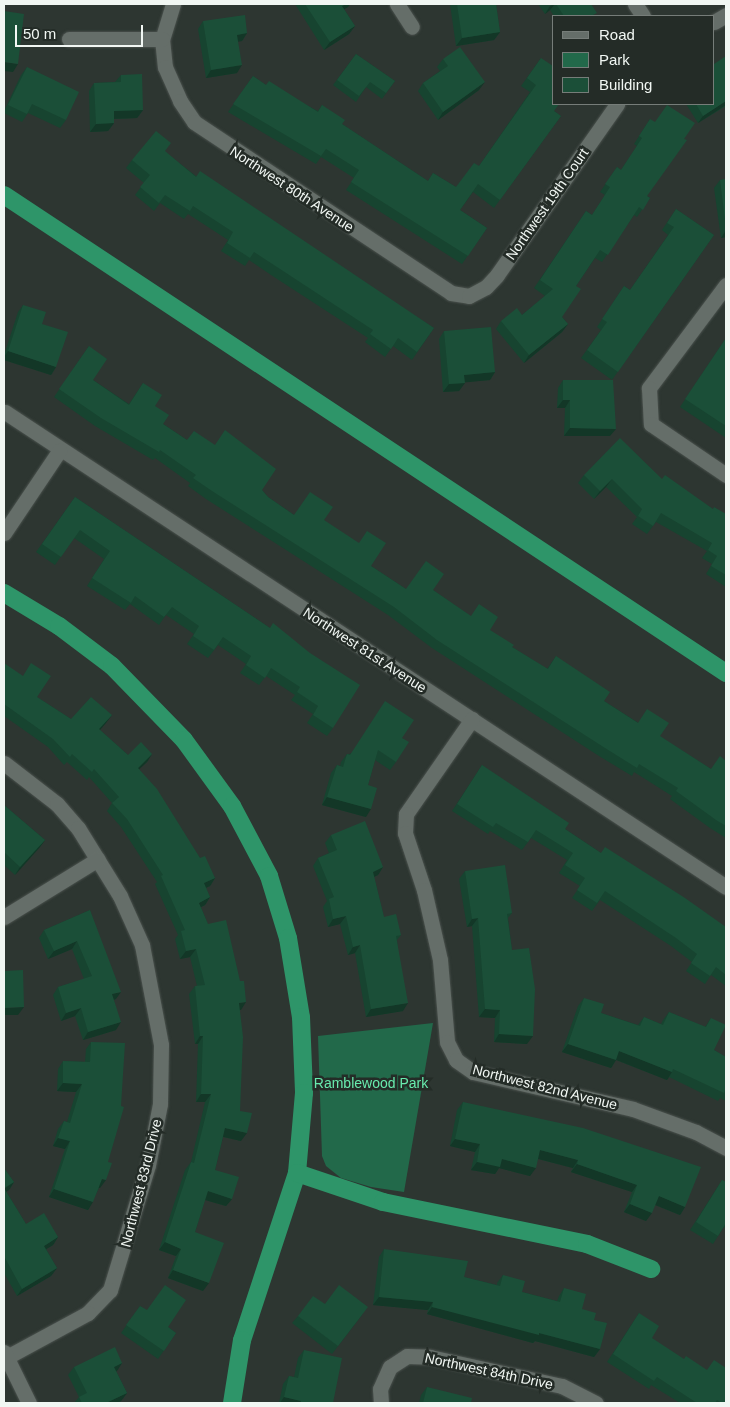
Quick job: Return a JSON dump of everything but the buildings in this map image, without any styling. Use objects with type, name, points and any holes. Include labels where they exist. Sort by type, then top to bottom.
[{"type":"street","points":[[69,39],[162,39],[173,4]]},
{"type":"street","points":[[397,4],[412,27]]},
{"type":"street","points":[[635,4],[642,15]]},
{"type":"street","points":[[715,21],[726,15]]},
{"type":"street","name":"Northwest 80th Avenue","points":[[162,39],[165,67],[180,101],[194,122],[451,294],[470,296]]},
{"type":"street","name":"Northwest 19th Court","points":[[470,296],[486,288],[497,275],[616,105]]},
{"type":"street","points":[[726,286],[649,388],[650,424],[726,475]]},
{"type":"street","name":"Northwest 81st Avenue","points":[[5,412],[60,451],[726,887]]},
{"type":"street","points":[[4,533],[60,451]]},
{"type":"street","name":"Northwest 82nd Avenue","points":[[472,719],[406,814],[405,833],[424,890],[440,960],[447,1042],[456,1060],[473,1072],[633,1109],[696,1132],[726,1148]]},
{"type":"street","name":"Northwest 83rd Drive","points":[[4,763],[57,804],[98,858],[120,896],[142,945],[161,1045],[160,1104],[148,1165],[110,1290],[88,1313],[5,1355]]},
{"type":"street","points":[[4,917],[98,858]]},
{"type":"street","points":[[5,1355],[29,1403]]},
{"type":"street","name":"Northwest 84th Drive","points":[[381,1403],[380,1389],[390,1367],[407,1356],[430,1357],[562,1386],[596,1403]]},
{"type":"green space","name":"Ramblewood Park","points":[[433,1023],[404,1192],[371,1187],[341,1178],[326,1166],[322,1156],[318,1036]]},
{"type":"waterway","points":[[4,195],[726,673]]},
{"type":"waterway","points":[[4,593],[59,626],[112,666],[184,740],[232,806],[269,876],[288,938],[301,1017],[304,1093],[297,1173],[242,1340],[232,1403]]},
{"type":"waterway","points":[[297,1173],[383,1202],[587,1244],[651,1269]]}]
